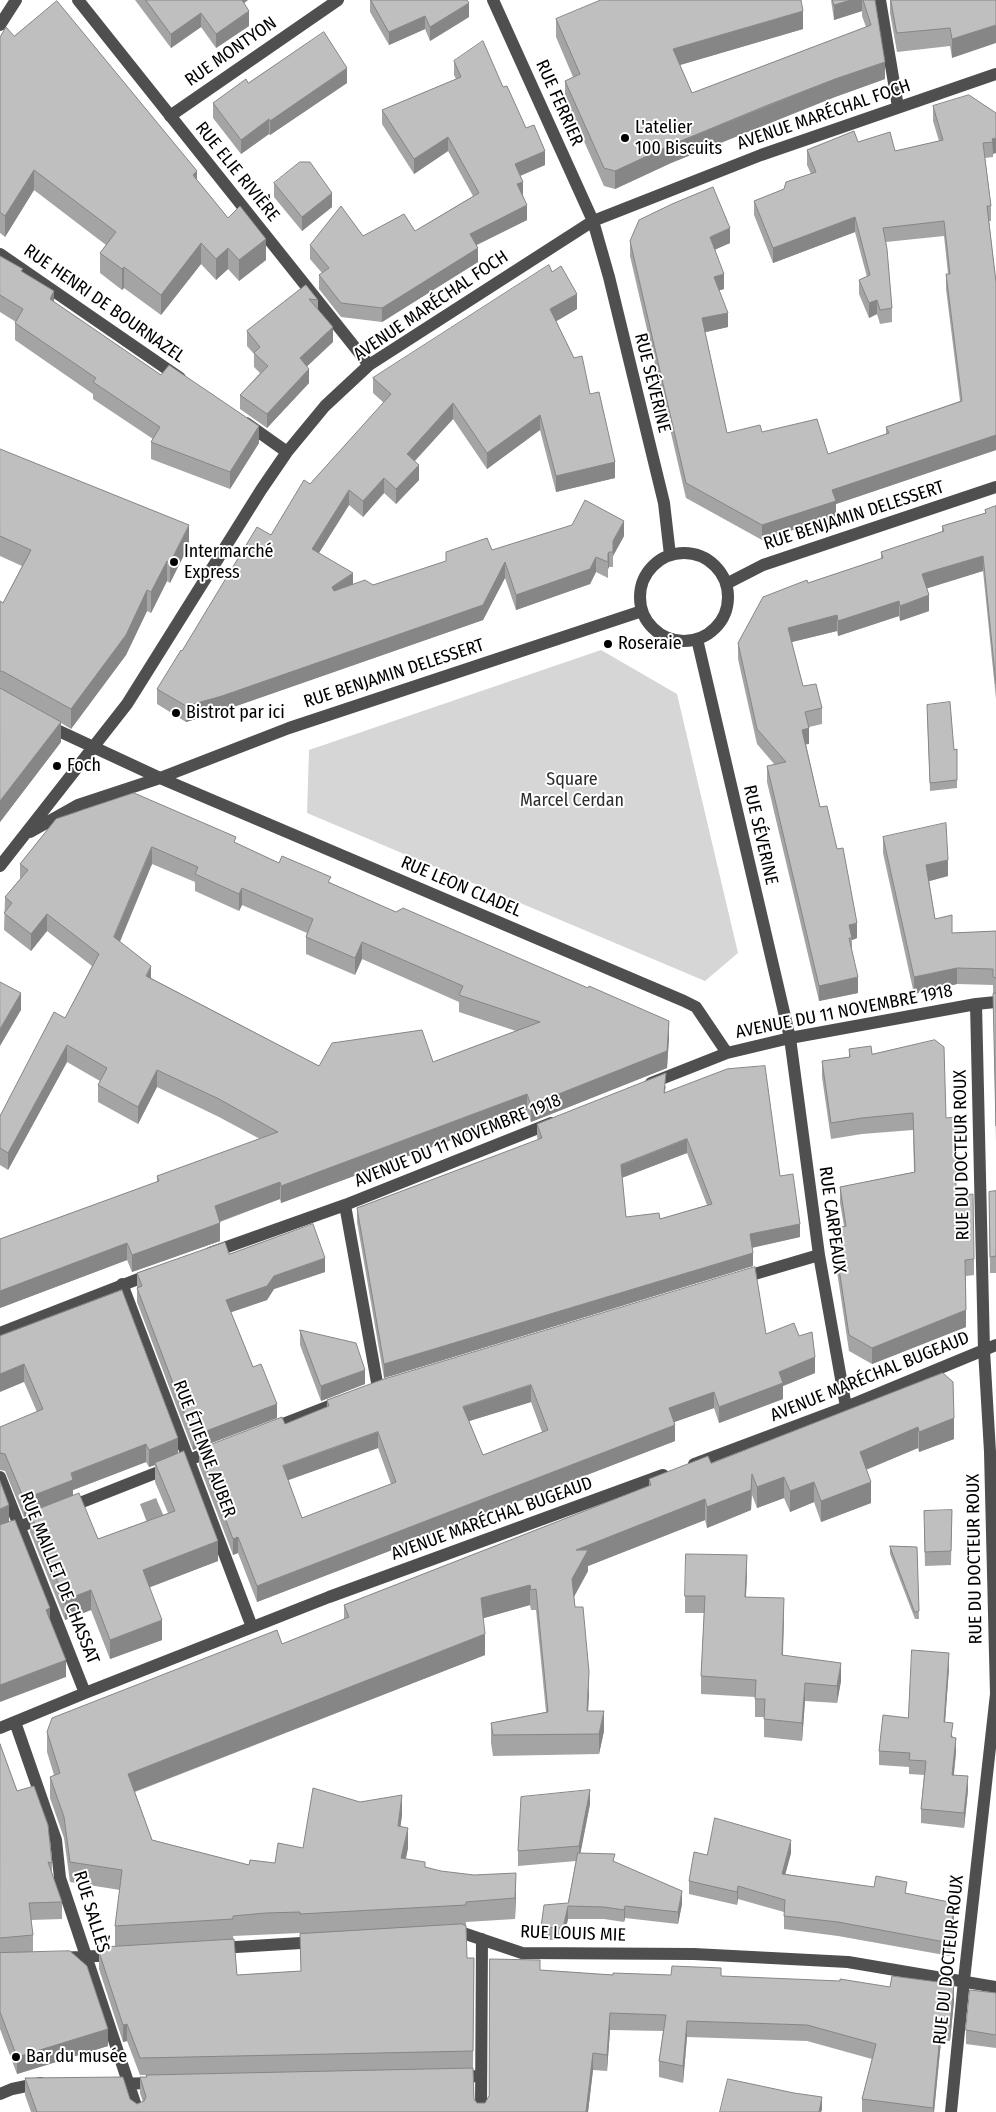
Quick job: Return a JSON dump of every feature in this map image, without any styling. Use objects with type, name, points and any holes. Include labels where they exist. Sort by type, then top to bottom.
[{"type":"street","points":[[0,25],[16,0]]},
{"type":"street","name":"RUE ELIE RIVIÈRE","points":[[78,0],[369,365]]},
{"type":"street","name":"RUE MONTYON","points":[[170,116],[338,0]]},
{"type":"street","name":"RUE FERRIER","points":[[493,0],[593,220]]},
{"type":"street","points":[[880,0],[898,108]]},
{"type":"street","name":"AVENUE MARÉCHAL FOCH","points":[[0,866],[94,748],[126,704],[260,490],[287,452],[325,406],[369,365],[593,220],[761,155],[996,74]]},
{"type":"street","name":"RUE SÉVERINE","points":[[593,220],[609,277],[664,503],[670,555]]},
{"type":"street","name":"RUE HENRI DE BOURNAZEL","points":[[0,254],[189,384]]},
{"type":"street","points":[[238,418],[287,452]]},
{"type":"street","name":"RUE BENJAMIN DELESSERT","points":[[726,584],[762,564],[996,488]]},
{"type":"street","points":[[684,553],[698,555],[720,571],[726,584],[728,597],[726,610],[720,623],[710,633],[698,639],[684,641],[670,639],[658,633],[648,623],[642,611],[640,597],[642,584],[648,571],[670,555],[684,553]]},
{"type":"street","name":"RUE BENJAMIN DELESSERT","points":[[160,778],[289,728],[642,611]]},
{"type":"street","name":"RUE SÉVERINE","points":[[698,639],[790,1038]]},
{"type":"street","name":"RUE LEON CLADEL","points":[[32,717],[160,778],[684,1001],[696,1007],[727,1053]]},
{"type":"street","name":"AVENUE MARÉCHAL FOCH","points":[[23,836],[78,805],[160,778]]},
{"type":"street","name":"AVENUE DU 11 NOVEMBRE 1918","points":[[638,1088],[727,1053],[790,1038],[996,1002]]},
{"type":"street","name":"RUE DU DOCTEUR ROUX","points":[[951,2112],[996,1694],[990,1347],[976,1004]]},
{"type":"street","name":"RUE CARPEAUX","points":[[790,1038],[819,1255],[846,1407]]},
{"type":"street","name":"AVENUE DU 11 NOVEMBRE 1918","points":[[197,1258],[345,1205],[565,1117]]},
{"type":"street","points":[[345,1205],[378,1388]]},
{"type":"street","points":[[725,1283],[819,1255]]},
{"type":"street","points":[[0,1333],[122,1284],[160,1271]]},
{"type":"street","name":"RUE ÉTIENNE AUBER","points":[[122,1284],[252,1627]]},
{"type":"street","name":"AVENUE MARÉCHAL BUGEAUD","points":[[0,1728],[329,1597],[846,1407],[990,1347]]},
{"type":"street","points":[[261,1432],[351,1398]]},
{"type":"street","points":[[0,1535],[225,1446]]},
{"type":"street","name":"RUE MAILLET DE CHASSAT","points":[[0,1477],[85,1693]]},
{"type":"street","name":"RUE SALLÈS","points":[[15,1722],[56,1840],[60,1878],[138,2112]]},
{"type":"street","name":"RUE LOUIS MIE","points":[[433,1935],[463,1933],[522,1953],[694,1954],[848,1962],[996,1986]]},
{"type":"street","points":[[481,2112],[482,1939]]},
{"type":"street","points":[[205,1949],[334,1941]]},
{"type":"street","points":[[48,1959],[126,1954]]},
{"type":"street","points":[[441,2077],[480,2076]]},
{"type":"street","points":[[0,2094],[12,2088],[33,2083],[52,2083]]},
{"type":"street","points":[[100,2084],[168,2083]]},
{"type":"green space","name":"Square Marcel Cerdan","points":[[601,650],[677,694],[738,953],[705,981],[307,813],[309,750]]},
{"type":"shaded area","points":[[156,1498],[168,1526],[151,1533],[140,1504]]},
{"type":"building","points":[[146,0],[242,0],[249,11],[216,34],[201,13],[171,34]]},
{"type":"building","points":[[371,0],[467,0],[469,3],[430,27],[425,16],[389,32]]},
{"type":"building","points":[[601,0],[801,0],[803,11],[673,49],[692,93],[871,25],[863,0],[875,0],[885,62],[768,105],[671,145],[615,171],[604,168],[565,81],[580,74],[556,19]]},
{"type":"building","points":[[833,0],[851,0],[834,5]]},
{"type":"building","points":[[891,0],[996,0],[996,25],[952,39],[950,28],[897,33]]},
{"type":"building","points":[[57,1],[197,171],[193,175],[228,218],[240,206],[266,239],[239,260],[228,248],[216,259],[201,243],[161,295],[124,267],[122,269],[100,253],[116,232],[34,170],[5,216],[0,212],[0,37],[6,27],[14,36]]},
{"type":"building","points":[[324,32],[347,68],[270,121],[269,119],[241,140],[213,103],[246,79],[248,83]]},
{"type":"building","points":[[483,41],[503,87],[507,86],[526,128],[534,125],[545,151],[515,164],[523,182],[517,184],[527,205],[470,234],[478,248],[382,308],[341,303],[319,275],[329,268],[310,245],[341,206],[363,236],[404,214],[415,231],[479,193],[448,137],[414,159],[382,110],[461,77],[454,61]]},
{"type":"building","points":[[969,95],[996,113],[996,138],[992,139],[993,142],[983,143],[991,206],[987,206],[996,282],[996,435],[832,490],[836,501],[762,525],[686,483],[630,241],[639,220],[713,187],[730,228],[710,237],[724,274],[714,277],[728,313],[702,318],[727,433],[760,425],[762,432],[817,419],[828,454],[889,433],[886,427],[962,401],[946,274],[950,274],[944,221],[883,228],[887,249],[892,308],[880,310],[877,300],[869,303],[859,280],[870,275],[855,217],[773,248],[754,201],[784,189],[786,182],[816,172],[807,150],[854,131],[858,142],[890,132],[895,151],[943,140],[933,106]]},
{"type":"building","points":[[300,162],[310,162],[332,193],[302,217],[274,183]]},
{"type":"building","points":[[0,256],[23,269],[21,271],[54,291],[50,299],[161,375],[169,365],[259,426],[230,472],[151,442],[160,427],[93,382],[96,378],[15,323],[23,309],[0,295]]},
{"type":"building","points":[[549,265],[552,272],[561,266],[577,294],[550,309],[574,358],[582,356],[590,394],[599,392],[615,462],[556,476],[540,415],[487,453],[453,403],[407,454],[419,465],[396,489],[384,478],[363,501],[349,490],[312,549],[353,573],[332,587],[334,591],[365,580],[373,585],[446,561],[446,552],[487,538],[492,550],[572,525],[585,500],[624,521],[613,541],[613,552],[608,554],[608,562],[596,557],[590,569],[516,595],[505,562],[483,605],[222,696],[186,706],[157,689],[257,527],[271,535],[304,480],[310,484],[391,394],[373,378]]},
{"type":"building","points":[[306,285],[318,300],[309,299],[333,327],[300,358],[309,369],[267,414],[240,395],[268,366],[254,353],[260,347],[247,331]]},
{"type":"building","points":[[0,449],[189,525],[170,563],[167,561],[151,592],[147,590],[126,635],[71,709],[0,671],[0,601],[3,603],[31,550],[0,536]]},
{"type":"building","points":[[996,506],[996,684],[983,556],[922,574],[929,595],[900,606],[899,601],[838,621],[837,615],[788,628],[803,686],[816,684],[822,708],[805,712],[809,728],[802,730],[820,807],[827,806],[837,849],[843,848],[857,923],[849,925],[852,938],[849,938],[858,977],[819,986],[767,766],[786,762],[757,729],[738,643],[763,597],[807,580],[808,583],[883,558],[881,552],[944,531],[942,526],[986,513],[985,510]]},
{"type":"building","points":[[0,688],[61,722],[0,801]]},
{"type":"building","points":[[950,702],[954,750],[957,749],[957,780],[930,783],[927,705]]},
{"type":"building","points":[[134,793],[236,837],[234,842],[279,863],[282,856],[331,877],[328,882],[396,912],[403,908],[669,1021],[667,1051],[531,1105],[527,1094],[281,1186],[280,1182],[215,1206],[220,1223],[132,1255],[127,1243],[0,1291],[0,1239],[159,1181],[157,1176],[278,1132],[219,1099],[157,1070],[138,1107],[98,1085],[107,1068],[67,1045],[8,1153],[0,1148],[0,1116],[54,1012],[65,1018],[99,954],[47,914],[31,934],[4,913],[12,903],[5,897],[28,870],[20,864],[56,819]],"holes":[[[152,847],[198,867],[195,874],[239,894],[242,888],[313,919],[306,937],[355,958],[362,942],[463,986],[459,995],[540,1022],[433,1062],[422,1030],[332,1043],[319,1066],[146,976],[151,966],[114,937]]]},
{"type":"building","points":[[946,823],[948,860],[926,865],[935,919],[952,915],[952,933],[996,931],[996,978],[993,977],[993,969],[957,968],[914,977],[883,837]]},
{"type":"building","points":[[0,982],[21,993],[0,1029]]},
{"type":"building","points":[[996,993],[996,1126],[993,994]]},
{"type":"building","points":[[935,1040],[944,1047],[946,1118],[956,1117],[956,1196],[973,1194],[974,1259],[965,1260],[966,1310],[872,1348],[849,1335],[833,1229],[846,1226],[840,1187],[915,1172],[913,1113],[831,1123],[822,1061],[850,1057],[849,1049],[871,1046],[872,1054]]},
{"type":"building","points":[[765,1066],[780,1176],[793,1174],[800,1224],[750,1234],[753,1253],[384,1364],[357,1208],[542,1138],[537,1124],[666,1073],[664,1093],[727,1069]],"holes":[[[687,1139],[712,1204],[660,1219],[659,1213],[626,1217],[621,1165]]]},
{"type":"building","points":[[996,1191],[996,1256],[990,1257],[989,1192]]},
{"type":"building","points":[[313,1224],[325,1258],[274,1276],[267,1286],[226,1300],[253,1367],[261,1364],[277,1404],[193,1436],[137,1288],[142,1286],[137,1273],[225,1242],[229,1254]]},
{"type":"building","points":[[755,1267],[766,1334],[794,1323],[799,1336],[812,1332],[815,1357],[779,1372],[783,1383],[719,1407],[714,1392],[669,1408],[675,1425],[257,1586],[238,1537],[233,1539],[199,1449],[282,1417],[285,1424],[329,1406],[327,1400],[381,1380]],"holes":[[[531,1385],[548,1430],[483,1455],[463,1407]],[[378,1432],[396,1482],[302,1518],[283,1466]]]},
{"type":"building","points":[[122,1290],[178,1438],[149,1450],[146,1444],[71,1473],[73,1480],[24,1499],[5,1454],[0,1453],[0,1427],[43,1409],[24,1364],[0,1374],[0,1336]]},
{"type":"building","points":[[300,1330],[356,1343],[365,1370],[321,1386]]},
{"type":"building","points":[[943,1373],[953,1382],[954,1418],[919,1432],[918,1427],[860,1452],[871,1482],[821,1501],[814,1482],[790,1491],[784,1477],[757,1487],[752,1474],[751,1490],[707,1507],[705,1499],[576,1550],[588,1550],[572,1579],[575,1607],[583,1607],[589,1672],[587,1711],[604,1711],[599,1734],[493,1735],[491,1723],[548,1712],[536,1589],[531,1590],[530,1585],[481,1598],[485,1634],[128,1774],[152,1840],[249,1865],[250,1860],[275,1863],[278,1843],[303,1848],[313,1788],[360,1802],[402,1795],[398,1826],[408,1828],[401,1858],[425,1862],[425,1867],[441,1871],[474,1875],[516,1873],[515,1898],[466,1902],[466,1905],[300,1914],[300,1912],[266,1913],[233,1916],[233,1919],[115,1926],[122,1870],[70,1862],[64,1817],[50,1777],[60,1773],[47,1732],[52,1718],[277,1630],[282,1644],[349,1617],[344,1605],[651,1485],[649,1479],[708,1456],[711,1463]]},
{"type":"building","points":[[184,1451],[218,1541],[143,1570],[162,1620],[110,1640],[91,1590],[65,1600],[30,1512],[79,1493],[98,1539],[175,1511],[155,1463]]},
{"type":"building","points":[[0,1481],[9,1505],[0,1509]]},
{"type":"building","points":[[952,1510],[951,1551],[925,1552],[924,1511]]},
{"type":"building","points":[[15,1520],[50,1608],[46,1610],[66,1660],[0,1685],[0,1525]]},
{"type":"building","points":[[890,1546],[917,1547],[919,1611],[915,1612]]},
{"type":"building","points":[[686,1554],[747,1555],[745,1597],[784,1598],[782,1655],[841,1663],[837,1686],[805,1683],[802,1723],[764,1719],[765,1699],[755,1699],[756,1680],[701,1676],[705,1596],[685,1596]]},
{"type":"building","points":[[912,1650],[949,1653],[944,1722],[953,1723],[951,1737],[956,1738],[952,1775],[968,1776],[964,1813],[921,1809],[926,1761],[909,1760],[910,1753],[879,1751],[883,1715],[908,1718]]},
{"type":"building","points":[[0,1744],[17,1791],[34,1786],[48,1825],[52,1863],[48,1862],[62,1902],[29,1903],[33,1935],[0,1938]]},
{"type":"building","points":[[590,1790],[579,1846],[518,1851],[521,1797]]},
{"type":"building","points":[[715,1818],[791,1840],[782,1874],[874,1887],[876,1876],[907,1882],[905,1893],[954,1903],[950,1943],[838,1922],[784,1916],[785,1900],[738,1886],[737,1892],[689,1881],[694,1852],[707,1855]]},
{"type":"building","points":[[578,1853],[615,1854],[613,1861],[682,1891],[678,1912],[625,1906],[624,1910],[604,1907],[568,1906],[563,1928],[541,1927],[544,1905],[568,1903]]},
{"type":"building","points":[[462,1924],[466,1926],[467,1958],[474,1958],[473,2051],[140,2058],[127,2024],[123,2025],[99,1952],[103,1947],[234,1939],[237,1975],[301,1971],[300,1934]]},
{"type":"building","points":[[70,1951],[87,1966],[108,2029],[17,2057],[0,2012],[0,1953]]},
{"type":"building","points":[[490,1959],[540,1960],[540,1970],[613,1975],[613,1973],[671,1975],[672,1966],[721,1968],[721,1976],[840,1981],[840,1979],[890,1987],[892,1976],[954,1984],[950,2025],[941,2023],[933,2108],[862,2099],[876,2044],[807,2025],[687,2021],[683,2066],[659,2061],[666,2015],[610,2013],[607,2055],[593,2053],[586,2112],[37,2112],[25,2078],[123,2077],[130,2099],[137,2104],[144,2101],[146,2097],[140,2077],[147,2077],[146,2075],[473,2068],[474,2099],[477,2103],[485,2103],[489,2096]]},
{"type":"building","points":[[970,1990],[996,1993],[996,2035],[966,2030]]},
{"type":"building","points":[[728,2079],[822,2097],[819,2112],[720,2112]]},
{"type":"place","name":"L'atelier 100 Biscuits","points":[[625,138]]},
{"type":"place","name":"Intermarché Express","points":[[174,562]]},
{"type":"place","name":"Roseraie","points":[[608,644]]},
{"type":"place","name":"Bistrot par ici","points":[[176,713]]},
{"type":"place","name":"Foch","points":[[57,766]]},
{"type":"place","name":"Bar du musée","points":[[16,2057]]}]
